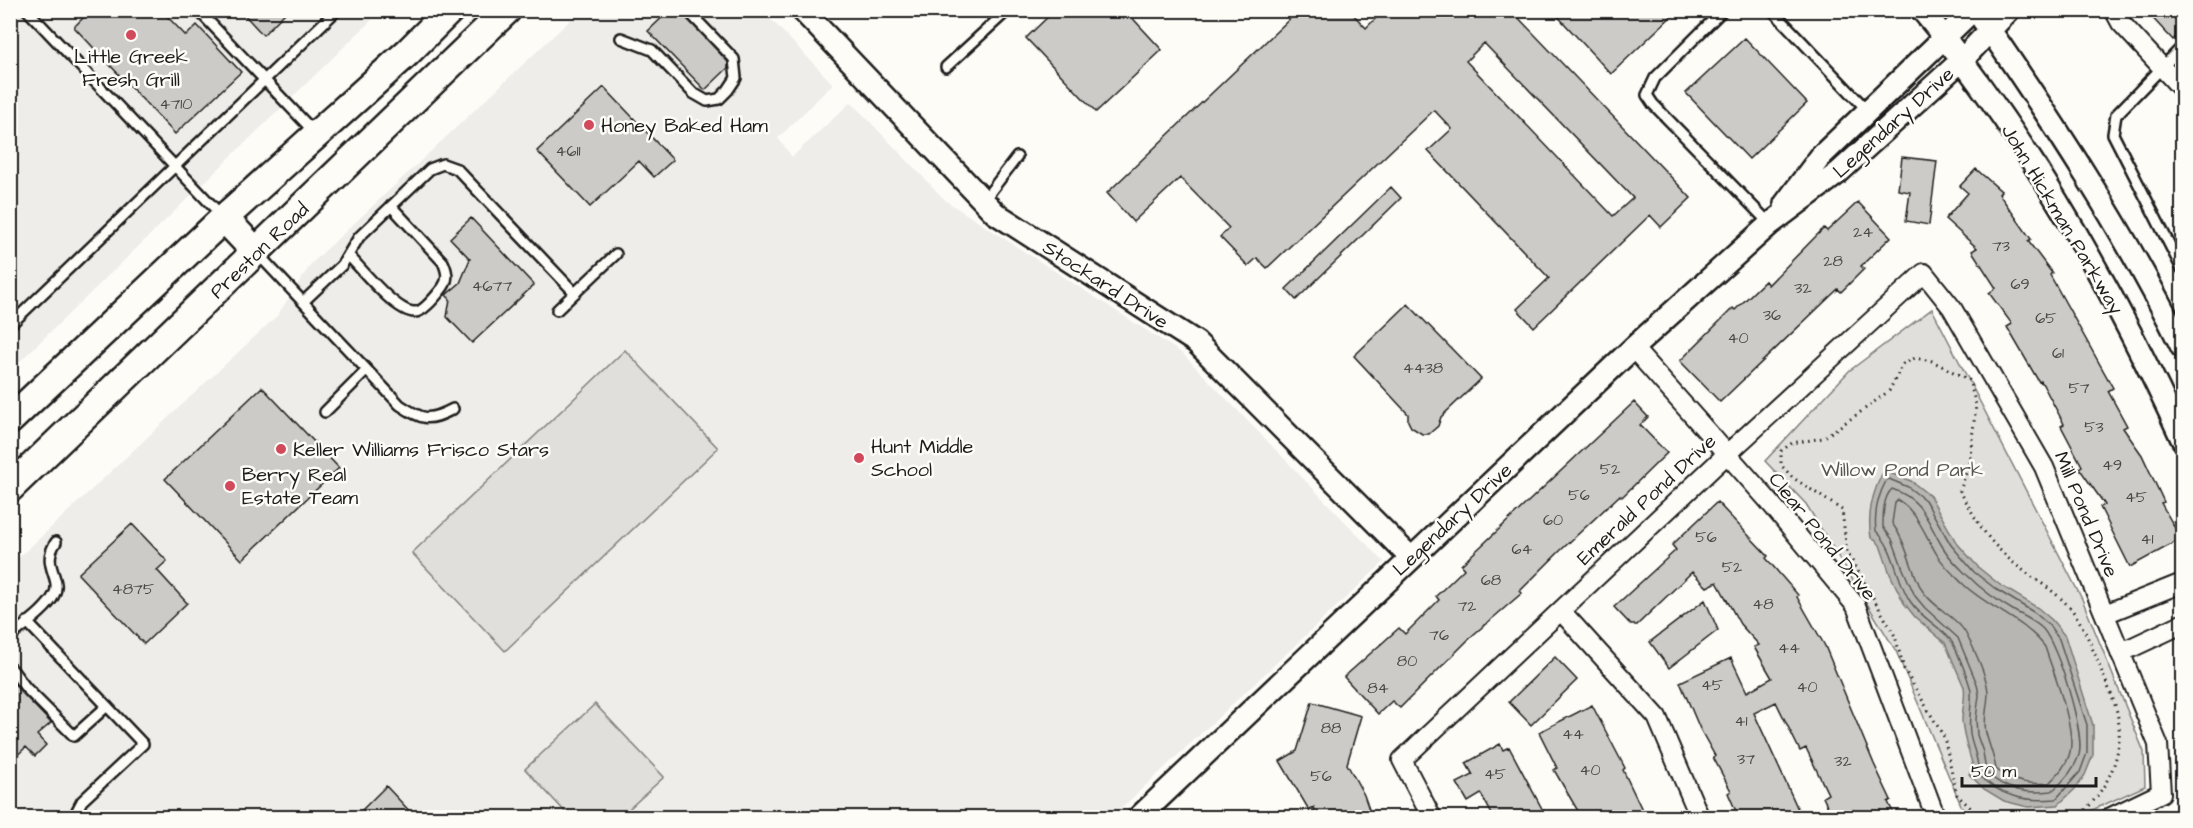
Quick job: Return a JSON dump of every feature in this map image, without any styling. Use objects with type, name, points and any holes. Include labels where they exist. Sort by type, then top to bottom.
[{"type":"main road","points":[[10,420],[224,218],[450,10]]},
{"type":"main road","name":"Preston Road","points":[[10,489],[507,10]]},
{"type":"main road","points":[[224,218],[256,252]]},
{"type":"street","name":"Stockard Drive","points":[[802,10],[995,213],[1196,342],[1412,558]]},
{"type":"street","name":"John Hickman Parkway","points":[[1922,10],[1963,59],[2055,197],[2114,301],[2182,440]]},
{"type":"street","name":"Legendary Drive","points":[[1770,224],[1821,156],[1974,10]]},
{"type":"street","name":"John Hickman Parkway","points":[[1974,10],[2055,124],[2114,222],[2182,346]]},
{"type":"street","name":"Legendary Drive","points":[[1138,818],[1634,348],[1770,224],[1838,173],[1963,59],[2009,10]]},
{"type":"street","points":[[2114,10],[2118,20],[2182,89]]},
{"type":"street","name":"Emerald Pond Drive","points":[[1432,818],[1402,760],[1726,454],[1924,273]]},
{"type":"street","name":"Mill Pond Drive","points":[[1924,273],[1952,308],[2044,467],[2158,744],[2161,794],[2109,818]]},
{"type":"street","name":"Clear Pond Drive","points":[[1634,348],[1767,499],[1856,606],[1936,818]]},
{"type":"street","points":[[2104,614],[2182,583]]},
{"type":"street","points":[[1561,611],[1657,717],[1701,818]]},
{"type":"street","points":[[2120,653],[2182,624]]},
{"type":"lane","points":[[27,10],[224,218]]},
{"type":"lane","points":[[198,10],[317,134]]},
{"type":"lane","points":[[621,38],[652,50],[693,93],[707,101],[719,99],[736,78],[734,59],[687,10]]},
{"type":"lane","points":[[946,67],[1008,10]]},
{"type":"lane","points":[[1724,10],[1655,78],[1647,95],[1653,104],[1770,224]]},
{"type":"lane","points":[[1772,10],[1868,111]]},
{"type":"lane","points":[[10,325],[335,11]]},
{"type":"lane","points":[[2182,47],[2116,115],[2113,134],[2182,268]]},
{"type":"lane","points":[[983,201],[1017,157]]},
{"type":"lane","points":[[303,302],[342,265],[359,237],[430,169],[443,164],[456,169],[575,293]]},
{"type":"lane","points":[[348,255],[393,302],[407,310],[420,311],[436,295],[447,279],[447,271],[443,262],[391,206]]},
{"type":"lane","points":[[256,252],[400,405],[416,416],[436,418],[453,409]]},
{"type":"lane","points":[[557,310],[616,254]]},
{"type":"lane","points":[[325,412],[366,371]]},
{"type":"lane","points":[[10,638],[55,594],[56,583],[49,558],[56,542]]},
{"type":"lane","points":[[27,622],[143,744],[82,801],[72,818]]},
{"type":"lane","points":[[10,667],[26,688],[74,736],[107,706]]},
{"type":"path","points":[[1985,818],[1957,795],[1944,737],[1904,669],[1895,636],[1847,552],[1842,510],[1792,477],[1781,465],[1781,451],[1791,442],[1823,438],[1889,391],[1903,364],[1915,358],[1932,361],[1969,380],[1976,405],[1969,464],[1960,491],[1981,528],[2004,555],[2056,594],[2073,610],[2095,654],[2116,707],[2120,730],[2116,763],[2100,794],[2077,818]]},
{"type":"shaded area","points":[[11,11],[381,11],[11,370]]},
{"type":"shaded area","name":"Hunt Middle School","points":[[580,11],[763,11],[833,84],[778,138],[792,157],[851,102],[946,201],[1183,354],[1384,562],[1112,817],[11,818],[11,565],[277,316],[311,264]]},
{"type":"green space","name":"Willow Pond Park","points":[[1932,309],[2082,599],[2144,752],[2145,786],[2077,817],[1966,817],[1896,651],[1806,504],[1765,461],[1849,371]]},
{"type":"green space","points":[[625,350],[718,448],[505,651],[412,553]]},
{"type":"green space","points":[[595,704],[664,777],[620,817],[570,817],[525,769]]},
{"type":"water","points":[[1890,473],[1911,481],[1930,496],[1956,542],[1979,568],[2000,585],[2038,608],[2065,636],[2093,725],[2093,755],[2085,775],[2075,789],[2058,805],[2028,807],[2004,801],[1984,789],[1969,774],[1973,767],[1963,726],[1964,687],[1945,643],[1915,617],[1904,603],[1890,574],[1880,545],[1871,538],[1870,513],[1873,497],[1882,474]]},
{"type":"building","points":[[91,10],[161,10],[186,36],[197,25],[241,72],[175,134],[74,27]]},
{"type":"building","points":[[240,10],[288,10],[263,35]]},
{"type":"building","points":[[670,10],[680,10],[728,62],[728,68],[705,90],[648,31]]},
{"type":"building","points":[[1055,10],[1125,10],[1162,50],[1096,112],[1026,38]]},
{"type":"building","points":[[1299,10],[1349,10],[1366,28],[1384,10],[1511,10],[1691,198],[1661,227],[1650,215],[1534,327],[1517,309],[1549,278],[1428,151],[1452,129],[1434,110],[1267,268],[1257,258],[1248,266],[1220,237],[1229,228],[1180,178],[1133,222],[1107,193]],"holes":[[[1484,43],[1633,198],[1613,216],[1466,61]]]},
{"type":"building","points":[[1552,10],[1678,10],[1611,74]]},
{"type":"building","points":[[2145,10],[2182,10],[2182,31],[2173,40]]},
{"type":"building","points":[[1745,38],[1807,103],[1749,159],[1686,93]]},
{"type":"building","points":[[604,87],[673,160],[654,177],[639,161],[590,207],[537,151]]},
{"type":"building","points":[[1902,157],[1937,161],[1929,225],[1906,221],[1910,192],[1898,190]]},
{"type":"building","points":[[1976,169],[2001,191],[1999,194],[2031,239],[2028,241],[2052,273],[2050,275],[2113,388],[2108,391],[2127,426],[2123,428],[2142,455],[2164,502],[2161,503],[2181,539],[2130,567],[2100,507],[2105,505],[2079,468],[2082,466],[2061,426],[2064,424],[2041,381],[2039,382],[2007,327],[2012,324],[1989,293],[1996,288],[1972,251],[1977,248],[1945,219],[1968,193],[1960,186]]},
{"type":"building","points":[[1391,187],[1401,198],[1296,300],[1286,289]]},
{"type":"building","points":[[1858,202],[1891,237],[1861,266],[1864,269],[1841,292],[1838,289],[1720,402],[1680,361],[1733,308],[1735,310],[1765,281],[1768,285],[1824,228],[1827,231]]},
{"type":"building","points":[[471,218],[534,285],[472,343],[447,317],[450,299],[446,295],[460,283],[470,259],[450,238]]},
{"type":"building","points":[[1408,304],[1481,379],[1441,417],[1438,426],[1429,434],[1422,434],[1411,427],[1408,414],[1354,356]]},
{"type":"building","points":[[262,387],[339,468],[242,560],[165,479]]},
{"type":"building","points":[[1634,402],[1648,417],[1640,425],[1667,453],[1622,497],[1620,495],[1560,551],[1520,591],[1522,593],[1473,635],[1400,708],[1392,701],[1378,714],[1344,677],[1399,628],[1405,634],[1439,600],[1436,596],[1464,569],[1461,565]]},
{"type":"building","points":[[1717,502],[1768,556],[1766,558],[1798,595],[1797,597],[1825,646],[1891,800],[1888,802],[1896,818],[1833,818],[1823,797],[1828,794],[1806,748],[1800,751],[1776,702],[1754,713],[1802,818],[1739,818],[1728,793],[1731,791],[1713,757],[1715,756],[1700,729],[1680,682],[1731,658],[1747,692],[1772,678],[1754,647],[1759,645],[1740,624],[1717,582],[1707,587],[1692,572],[1637,625],[1631,625],[1614,607],[1676,550],[1672,545]]},
{"type":"building","points":[[132,524],[167,561],[157,570],[187,603],[144,644],[78,574]]},
{"type":"building","points":[[1705,600],[1718,630],[1669,668],[1650,642]]},
{"type":"building","points":[[1555,657],[1577,680],[1531,725],[1509,702]]},
{"type":"building","points":[[10,680],[51,723],[37,735],[46,745],[35,756],[26,747],[10,762]]},
{"type":"building","points":[[1312,702],[1361,716],[1347,764],[1364,795],[1372,818],[1318,818],[1314,807],[1309,810],[1280,761],[1297,751]]},
{"type":"building","points":[[1592,705],[1625,768],[1623,770],[1646,818],[1582,818],[1554,770],[1557,768],[1539,732]]},
{"type":"building","points":[[1500,744],[1503,750],[1509,747],[1547,818],[1494,818],[1481,794],[1468,802],[1457,783],[1473,775],[1466,763]]},
{"type":"building","points":[[386,786],[416,818],[354,818]]},
{"type":"place","name":"Little Greek Fresh Grill","points":[[131,35]]},
{"type":"place","name":"Honey Baked Ham","points":[[589,125]]},
{"type":"place","name":"Keller Williams Frisco Stars","points":[[281,449]]},
{"type":"place","name":"Hunt Middle School","points":[[859,458]]},
{"type":"place","name":"Berry Real Estate Team","points":[[230,486]]}]
